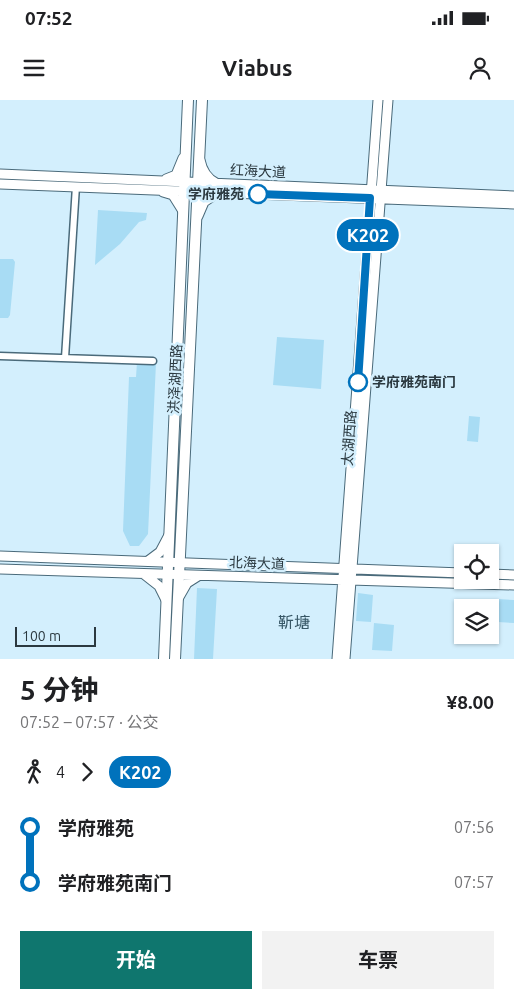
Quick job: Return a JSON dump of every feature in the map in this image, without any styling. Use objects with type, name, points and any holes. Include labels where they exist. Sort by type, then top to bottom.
[{"type":"main road","name":"洪泽湖西路","points":[[164,659],[188,100]]},
{"type":"main road","name":"洪泽湖西路","points":[[175,659],[202,100]]},
{"type":"main road","points":[[186,146],[200,143]]},
{"type":"main road","points":[[182,232],[189,228],[196,228]]},
{"type":"main road","points":[[171,521],[175,525],[182,520]]},
{"type":"main road","points":[[167,608],[178,614]]},
{"type":"street","name":"太湖西路","points":[[345,659],[348,575],[370,195],[378,100]]},
{"type":"street","name":"太湖西路","points":[[337,659],[348,575],[388,100]]},
{"type":"street","points":[[163,180],[176,175],[186,146]]},
{"type":"street","points":[[196,228],[204,202],[218,187],[204,172],[199,157]]},
{"type":"street","name":"红海大道","points":[[0,174],[163,180],[184,186]]},
{"type":"street","name":"红海大道","points":[[0,184],[148,189],[198,186],[370,195],[514,196]]},
{"type":"street","points":[[65,358],[76,186]]},
{"type":"street","points":[[148,189],[173,195],[180,202],[183,212]]},
{"type":"street","name":"红海大道","points":[[381,195],[514,204]]},
{"type":"street","points":[[0,356],[153,362]]},
{"type":"street","points":[[147,562],[160,552],[170,533]]},
{"type":"street","points":[[181,548],[196,564]]},
{"type":"street","name":"北海大道","points":[[0,556],[169,562],[348,575],[390,581],[514,585]]},
{"type":"street","points":[[120,560],[125,567],[120,573]]},
{"type":"street","points":[[222,565],[222,576]]},
{"type":"street","name":"北海大道","points":[[0,569],[222,576],[348,575],[390,571],[454,573]]},
{"type":"street","points":[[390,571],[390,581]]},
{"type":"street","points":[[142,574],[150,577],[159,586],[167,608]]},
{"type":"street","points":[[499,574],[514,575]]},
{"type":"street","points":[[179,597],[187,583],[199,575]]},
{"type":"shaded area","points":[[98,210],[147,213],[146,220],[139,222],[120,244],[95,265]]},
{"type":"shaded area","points":[[0,259],[13,259],[15,262],[10,315],[8,318],[0,318]]},
{"type":"shaded area","points":[[277,337],[324,340],[321,389],[273,385]]},
{"type":"shaded area","points":[[137,362],[156,363],[148,534],[139,546],[130,546],[123,531],[129,377],[136,377]]},
{"type":"shaded area","points":[[469,416],[480,417],[478,442],[467,441]]},
{"type":"shaded area","points":[[197,588],[217,589],[213,659],[194,659]]},
{"type":"shaded area","points":[[358,593],[373,595],[371,622],[356,621]]},
{"type":"shaded area","points":[[499,599],[514,600],[514,623],[499,622]]},
{"type":"shaded area","points":[[374,623],[394,625],[392,651],[372,650]]},
{"type":"bus line","name":"K202","points":[[258,194],[370,198],[358,382]]},
{"type":"place","name":"学府雅苑","points":[[258,194]]},
{"type":"place","name":"学府雅苑南门","points":[[358,382]]},
{"type":"district","name":"靳塘","points":[[294,622]]}]
